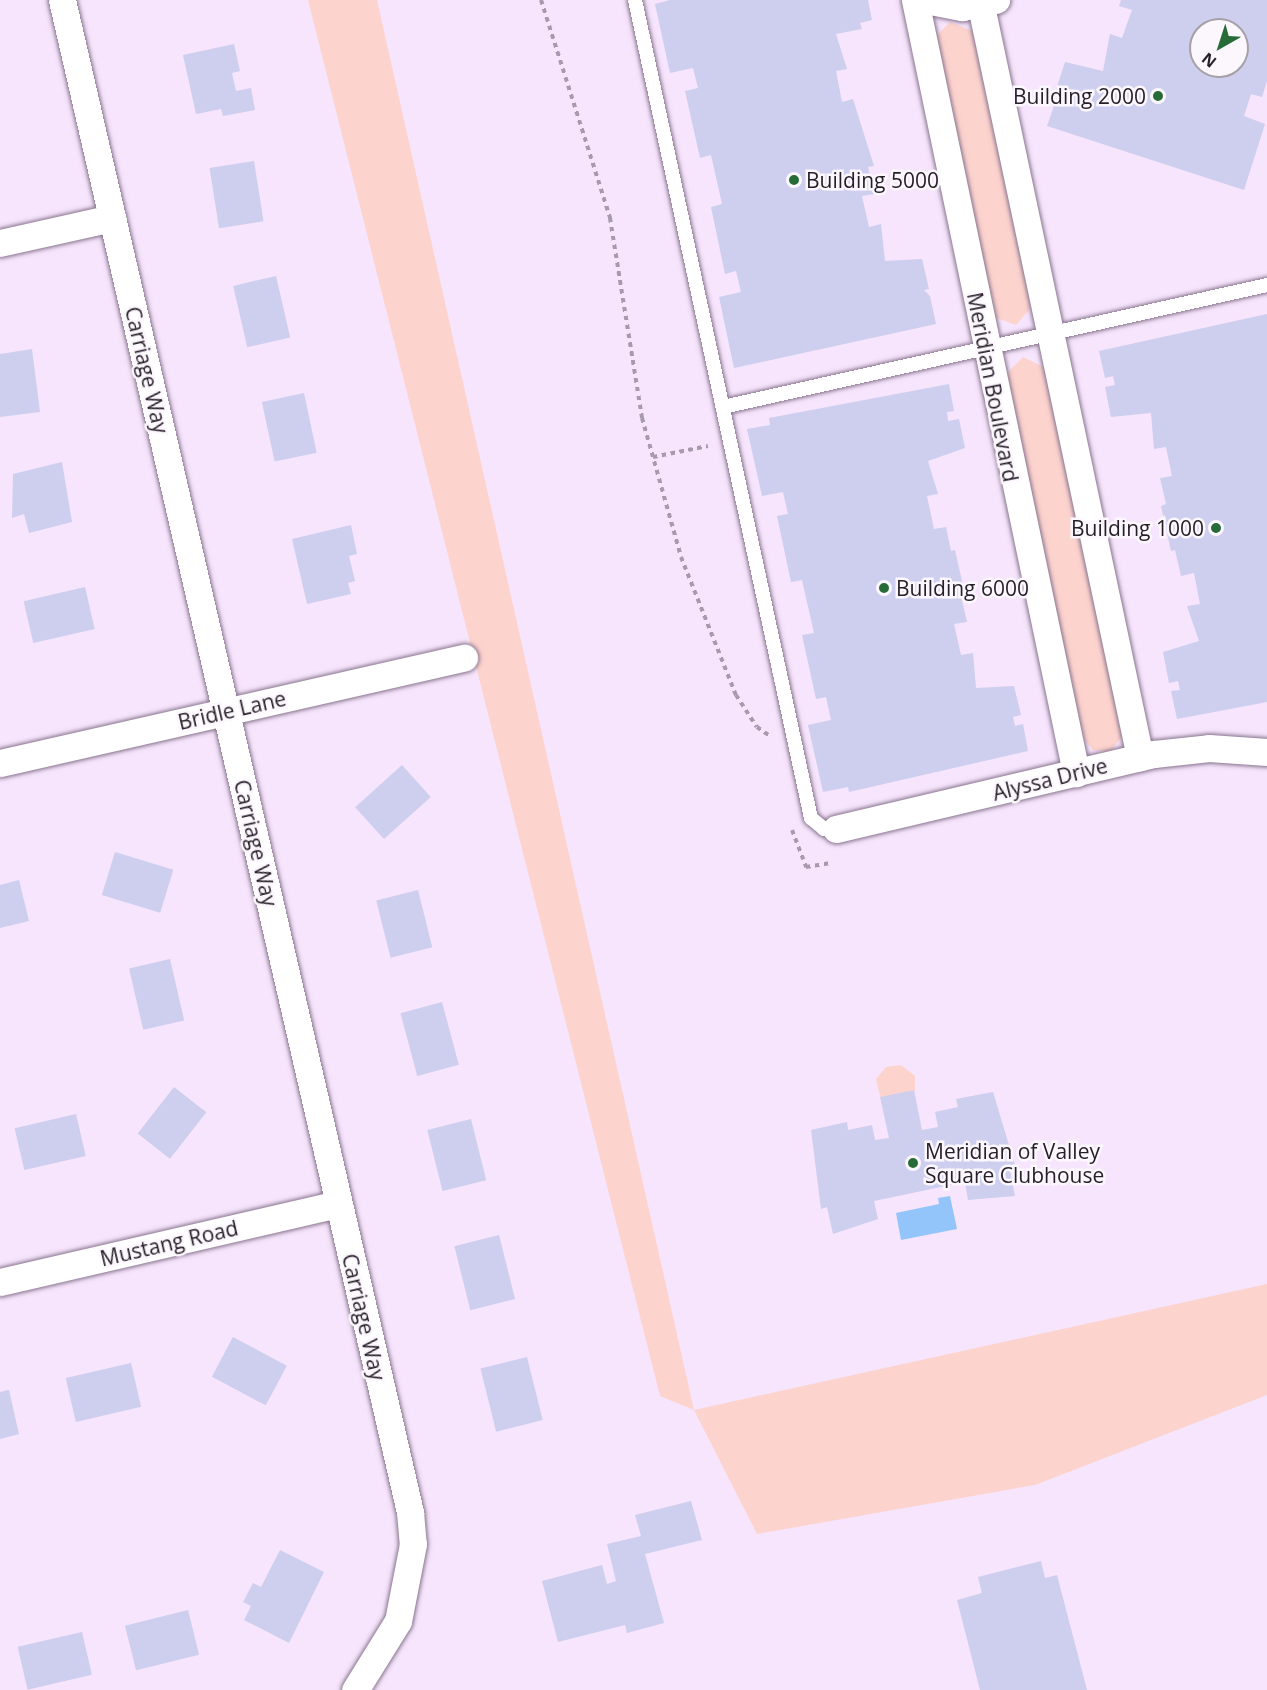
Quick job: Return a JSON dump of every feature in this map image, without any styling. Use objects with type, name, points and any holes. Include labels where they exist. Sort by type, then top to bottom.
[{"type":"street","name":"Carriage Way","points":[[62,0],[337,1204],[410,1512],[413,1544],[398,1621],[359,1685]]},
{"type":"street","name":"Meridian Boulevard","points":[[915,0],[985,346],[1076,773]]},
{"type":"street","points":[[925,0],[988,3],[1051,331],[1140,757]]},
{"type":"street","points":[[0,243],[112,218]]},
{"type":"street","name":"Bridle Lane","points":[[0,763],[464,658]]},
{"type":"street","name":"Alyssa Drive","points":[[836,829],[1140,757],[1209,748],[1267,752]]},
{"type":"street","name":"Mustang Road","points":[[0,1282],[337,1204]]},
{"type":"lane","points":[[634,0],[811,818],[824,829],[836,829]]},
{"type":"lane","points":[[723,408],[1051,331],[1267,285]]},
{"type":"path","points":[[541,0],[610,218],[652,458],[713,644],[748,716],[773,739]]},
{"type":"path","points":[[652,458],[731,441]]},
{"type":"path","points":[[790,819],[802,862],[812,868],[831,863]]},
{"type":"shaded area","points":[[308,0],[377,0],[694,1410],[660,1396]]},
{"type":"shaded area","points":[[950,22],[973,31],[1032,307],[1016,325],[994,317],[935,37]]},
{"type":"shaded area","points":[[1023,357],[1046,368],[1123,735],[1110,752],[1093,750],[1082,737],[1006,374]]},
{"type":"shaded area","points":[[901,1065],[915,1076],[915,1094],[914,1090],[881,1100],[876,1079],[886,1067]]},
{"type":"shaded area","points":[[1267,1284],[1267,1395],[1035,1485],[757,1534],[694,1410]]},
{"type":"water","points":[[950,1196],[957,1229],[901,1240],[896,1213],[939,1204],[938,1198]]},
{"type":"building","name":"Building 5000","points":[[670,0],[868,0],[872,20],[860,23],[862,29],[836,34],[847,69],[836,71],[842,102],[853,99],[874,166],[868,167],[874,194],[862,196],[869,227],[881,224],[885,261],[922,259],[929,289],[924,290],[930,296],[936,324],[734,368],[719,297],[741,292],[736,271],[725,274],[711,207],[722,204],[711,155],[700,158],[685,91],[698,88],[693,68],[670,73],[655,4]]},
{"type":"building","name":"Building 2000","points":[[1121,0],[1267,0],[1267,81],[1262,97],[1251,94],[1244,116],[1265,124],[1244,190],[1047,126],[1056,100],[1063,102],[1066,94],[1056,90],[1065,62],[1103,71],[1110,34],[1122,38],[1132,10],[1119,6]]},
{"type":"building","points":[[234,44],[240,71],[232,73],[236,91],[251,88],[255,110],[223,116],[221,109],[196,114],[183,55]]},
{"type":"building","points":[[254,161],[264,221],[219,228],[210,168]]},
{"type":"building","points":[[276,276],[290,337],[247,347],[233,286]]},
{"type":"building","name":"Building 1000","points":[[1267,314],[1267,702],[1177,719],[1171,691],[1180,690],[1178,681],[1169,683],[1163,652],[1199,641],[1187,606],[1200,604],[1194,573],[1181,576],[1175,550],[1171,551],[1161,506],[1166,504],[1160,478],[1172,476],[1166,447],[1154,449],[1151,413],[1111,417],[1105,387],[1115,385],[1113,376],[1105,378],[1099,351]]},
{"type":"building","points":[[32,349],[40,412],[0,417],[0,354]]},
{"type":"building","name":"Building 6000","points":[[949,384],[954,411],[947,412],[948,421],[959,419],[965,448],[928,461],[938,494],[927,496],[934,529],[946,527],[951,551],[955,550],[965,595],[961,596],[967,622],[954,624],[961,655],[973,653],[976,688],[1014,686],[1021,715],[1013,717],[1015,726],[1023,724],[1028,751],[849,792],[848,787],[823,792],[808,725],[831,720],[826,697],[816,699],[802,635],[814,633],[802,580],[791,582],[777,516],[788,514],[783,492],[762,496],[747,429],[770,425],[769,418]]},
{"type":"building","points":[[304,393],[317,453],[275,462],[262,402]]},
{"type":"building","points":[[62,462],[72,522],[29,533],[24,514],[12,518],[13,474]]},
{"type":"building","points":[[351,525],[357,554],[349,556],[355,581],[348,583],[351,594],[307,604],[292,539]]},
{"type":"building","points":[[85,587],[95,629],[33,643],[24,601]]},
{"type":"building","points":[[402,765],[431,797],[384,839],[355,807]]},
{"type":"building","points":[[115,852],[173,870],[160,913],[102,895]]},
{"type":"building","points":[[19,880],[29,921],[0,928],[0,885]]},
{"type":"building","points":[[418,890],[432,947],[391,958],[376,900]]},
{"type":"building","points":[[170,959],[184,1020],[143,1030],[129,968]]},
{"type":"building","points":[[442,1002],[459,1065],[417,1076],[400,1013]]},
{"type":"building","points":[[174,1087],[206,1112],[170,1159],[138,1133]]},
{"type":"building","name":"Meridian of Valley Square Clubhouse","points":[[914,1090],[922,1130],[938,1127],[935,1112],[958,1107],[956,1099],[993,1092],[1015,1165],[1009,1166],[1015,1196],[968,1200],[965,1182],[874,1201],[878,1219],[833,1234],[827,1207],[821,1209],[811,1130],[847,1122],[848,1130],[872,1125],[875,1140],[889,1138],[880,1097]]},
{"type":"building","points":[[76,1114],[86,1156],[24,1170],[15,1128]]},
{"type":"building","points":[[471,1119],[486,1180],[443,1191],[427,1130]]},
{"type":"building","points":[[499,1235],[515,1299],[470,1310],[454,1246]]},
{"type":"building","points":[[233,1337],[287,1366],[266,1405],[212,1377]]},
{"type":"building","points":[[527,1357],[543,1420],[496,1432],[480,1369]]},
{"type":"building","points":[[131,1363],[141,1407],[76,1422],[66,1378]]},
{"type":"building","points":[[9,1390],[19,1434],[0,1439],[0,1392]]},
{"type":"building","points":[[691,1501],[702,1540],[645,1554],[664,1623],[627,1633],[625,1625],[558,1642],[542,1581],[602,1565],[607,1584],[616,1581],[607,1544],[641,1536],[635,1515]]},
{"type":"building","points":[[280,1550],[324,1572],[289,1643],[244,1620],[251,1606],[243,1602],[253,1583],[261,1587]]},
{"type":"building","points":[[1041,1561],[1045,1578],[1057,1575],[1087,1690],[980,1690],[957,1600],[982,1593],[978,1577]]},
{"type":"building","points":[[188,1610],[199,1655],[136,1670],[125,1626]]},
{"type":"building","points":[[82,1632],[92,1675],[28,1690],[18,1647]]},
{"type":"place","name":"Building 2000","points":[[1158,96]]},
{"type":"place","name":"Building 5000","points":[[794,180]]},
{"type":"place","name":"Building 1000","points":[[1216,528]]},
{"type":"place","name":"Building 6000","points":[[884,588]]},
{"type":"place","name":"Meridian of Valley Square Clubhouse","points":[[913,1163]]}]
